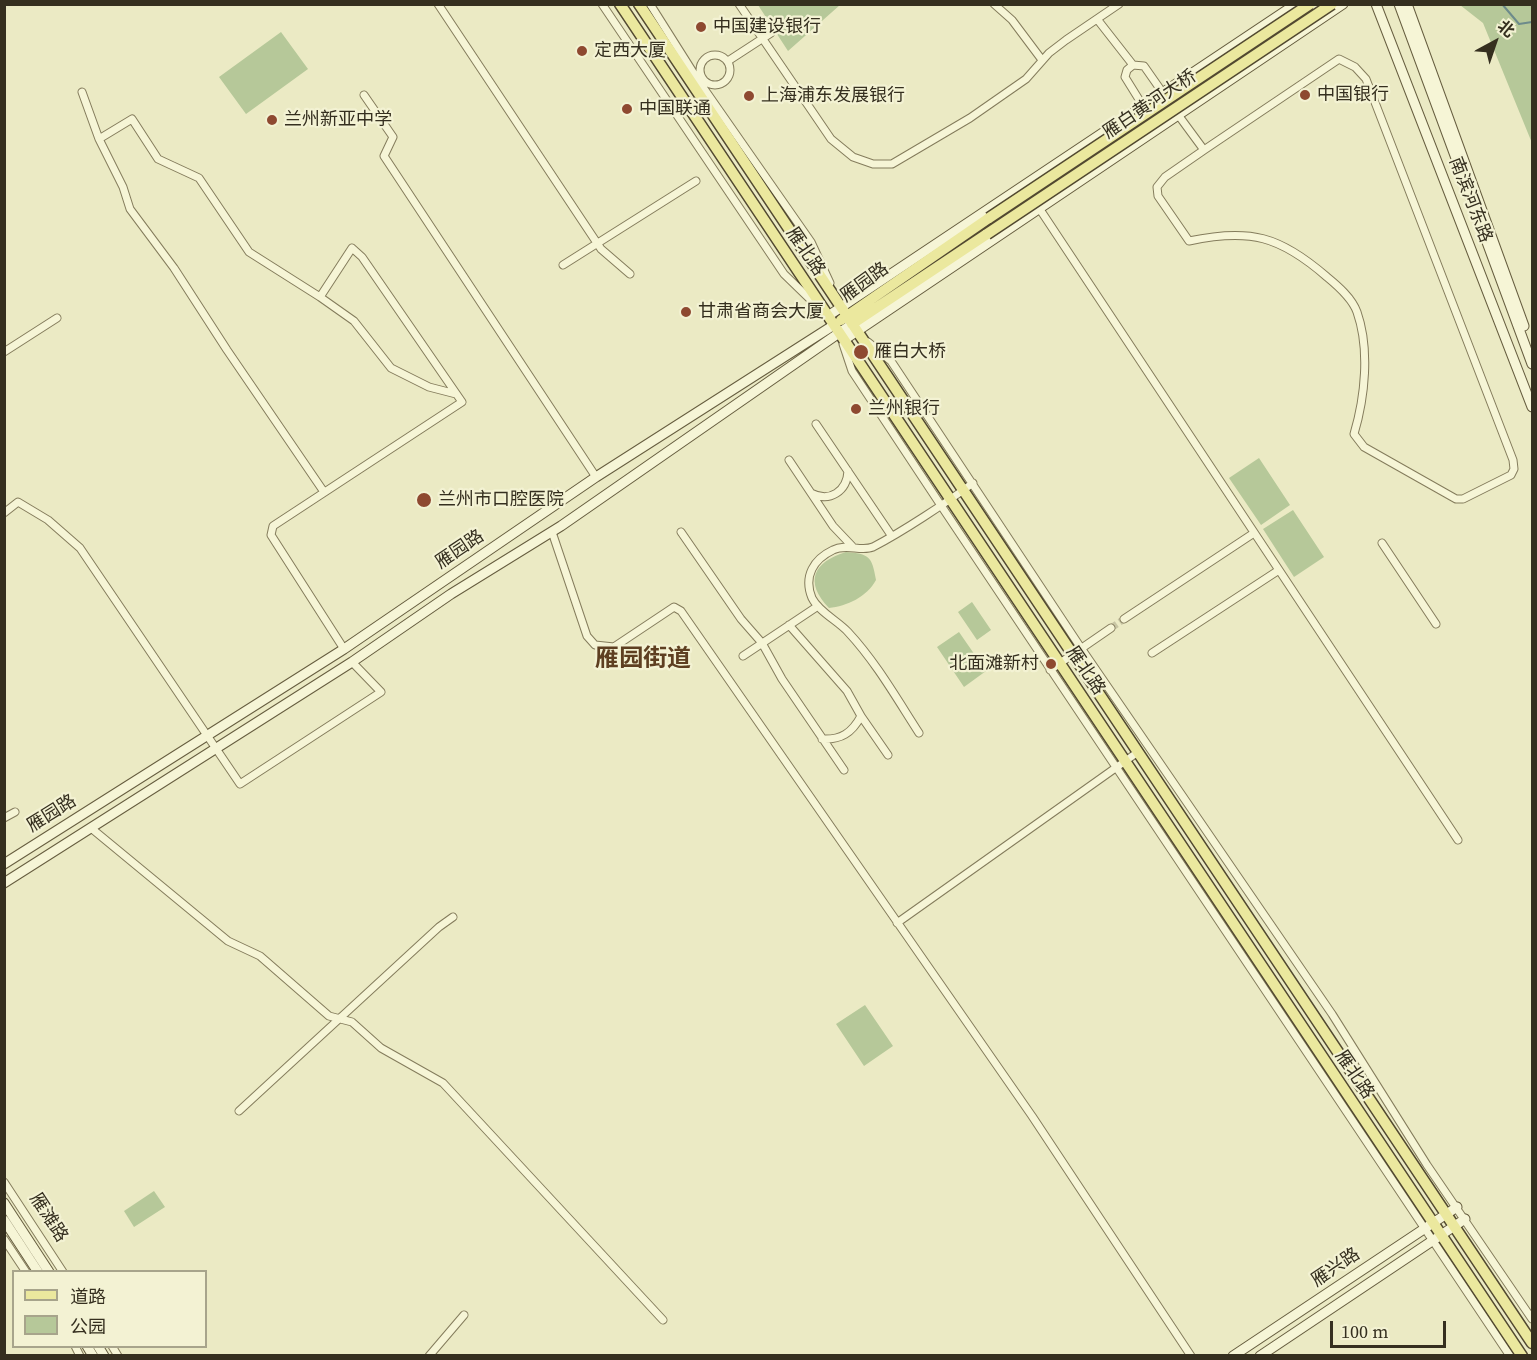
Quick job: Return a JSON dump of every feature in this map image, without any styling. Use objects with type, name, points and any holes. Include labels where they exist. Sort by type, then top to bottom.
[{"type":"main road","name":"雁北路","points":[[620,4],[836,328],[945,501],[1121,765],[1437,1237],[1522,1356]]},
{"type":"main road","name":"雁北路","points":[[639,4],[697,81],[849,320],[963,490],[1077,651],[1138,752],[1533,1343]]},
{"type":"main road","name":"雁园路","points":[[849,320],[1143,106],[1296,4]]},
{"type":"main road","name":"雁白黄河大桥","points":[[989,218],[1310,4]]},
{"type":"main road","name":"雁白黄河大桥","points":[[987,234],[1332,4]]},
{"type":"main road","name":"雁园路","points":[[4,883],[352,662],[451,594],[552,532],[836,328],[1040,208],[1343,4]]},
{"type":"main road","name":"南滨河东路","points":[[1376,4],[1533,407]]},
{"type":"main road","points":[[1399,4],[1472,206],[1533,364]]},
{"type":"main road","name":"南滨河东路","points":[[1407,4],[1533,348]]},
{"type":"main road","name":"雁园路","points":[[849,320],[989,218]]},
{"type":"main road","name":"雁园路","points":[[4,864],[344,648],[596,477],[987,234]]},
{"type":"main road","points":[[344,648],[352,662]]},
{"type":"main road","name":"雁滩路","points":[[4,1203],[48,1270]]},
{"type":"main road","name":"雁兴路","points":[[1233,1356],[1457,1207]]},
{"type":"main road","name":"雁兴路","points":[[1260,1356],[1465,1219]]},
{"type":"main road","name":"雁滩路","points":[[4,1220],[37,1270]]},
{"type":"street","points":[[438,4],[597,243],[630,274]]},
{"type":"street","points":[[602,4],[784,274],[836,328]]},
{"type":"street","points":[[650,4],[697,81],[712,85],[723,83],[730,73],[728,61],[718,55],[706,57],[700,67],[697,81],[678,92]]},
{"type":"street","points":[[739,4],[831,139],[853,157],[873,164],[892,164],[920,150],[1026,79],[1042,60],[1066,40],[1119,4]]},
{"type":"street","points":[[994,4],[1012,20],[1042,60]]},
{"type":"street","points":[[1097,19],[1133,65]]},
{"type":"street","points":[[728,61],[771,33]]},
{"type":"street","points":[[1339,59],[1354,66],[1366,79],[1513,460],[1514,469],[1511,475],[1463,499],[1456,499],[1364,447],[1354,434],[1359,415],[1363,380],[1363,339],[1356,310],[1340,288],[1286,246],[1235,233],[1189,241],[1158,196],[1157,187],[1165,177],[1204,150],[1339,59]]},
{"type":"street","points":[[1143,106],[1125,77],[1126,70],[1133,65],[1144,66],[1204,150]]},
{"type":"street","points":[[81,92],[99,140],[123,187],[129,208],[174,268],[324,492]]},
{"type":"street","points":[[364,94],[393,137],[384,156],[596,477]]},
{"type":"street","points":[[99,140],[132,119],[158,159],[199,178],[249,252],[354,321],[391,369],[429,387],[456,394]]},
{"type":"street","points":[[563,265],[696,181]]},
{"type":"street","points":[[1040,208],[1458,840]]},
{"type":"street","points":[[320,297],[352,248],[362,257],[462,402],[273,526],[272,535],[344,648]]},
{"type":"street","points":[[4,352],[57,318]]},
{"type":"street","points":[[849,320],[891,362],[973,483],[1077,651],[1332,1014],[1457,1207],[1533,1319]]},
{"type":"street","points":[[816,424],[891,535]]},
{"type":"street","points":[[789,460],[833,526],[852,546]]},
{"type":"street","points":[[809,492],[816,496],[832,496],[845,486],[848,471]]},
{"type":"street","points":[[918,733],[874,663],[848,632],[818,606],[810,591],[812,567],[822,556],[836,548],[852,546],[867,549],[973,483]]},
{"type":"street","points":[[4,513],[18,502],[48,520],[80,548],[240,784],[381,692],[352,662]]},
{"type":"street","points":[[552,532],[584,626],[595,645],[614,647],[674,607],[681,611],[1032,1116],[1191,1356]]},
{"type":"street","points":[[681,532],[741,619],[762,643],[782,679],[844,770]]},
{"type":"street","points":[[1124,619],[1254,533]]},
{"type":"street","points":[[1382,543],[1436,624]]},
{"type":"street","points":[[1152,653],[1279,570]]},
{"type":"street","points":[[743,656],[818,606]]},
{"type":"street","points":[[789,626],[813,650],[847,691],[888,756]]},
{"type":"street","points":[[1055,666],[1111,628]]},
{"type":"street","points":[[822,739],[842,737],[850,732],[861,716]]},
{"type":"street","points":[[897,923],[1138,752]]},
{"type":"street","points":[[4,818],[15,812]]},
{"type":"street","points":[[91,828],[228,940],[260,956],[329,1016],[352,1022],[381,1048],[443,1083],[663,1320]]},
{"type":"street","points":[[239,1111],[439,927],[453,917]]},
{"type":"street","name":"雁滩路","points":[[4,1182],[62,1270]]},
{"type":"street","points":[[1437,1237],[1510,1356]]},
{"type":"street","points":[[4,1239],[25,1270]]},
{"type":"street","points":[[429,1356],[464,1315]]},
{"type":"green space","points":[[758,5],[840,5],[788,51]]},
{"type":"green space","points":[[1460,5],[1532,5],[1532,143],[1483,23]]},
{"type":"green space","points":[[281,32],[308,69],[246,114],[219,77]]},
{"type":"green space","points":[[1259,458],[1290,505],[1261,525],[1229,478]]},
{"type":"green space","points":[[1293,510],[1324,557],[1294,577],[1263,529]]},
{"type":"green space","points":[[846,552],[865,555],[871,561],[876,580],[856,600],[829,608],[816,590],[816,574],[826,561]]},
{"type":"green space","points":[[972,602],[991,630],[977,640],[958,612]]},
{"type":"green space","points":[[959,632],[986,671],[964,687],[937,647]]},
{"type":"green space","points":[[865,1005],[893,1046],[864,1066],[836,1024]]},
{"type":"green space","points":[[154,1191],[165,1207],[134,1227],[124,1211]]},
{"type":"waterway","points":[[1502,4],[1519,24],[1532,22]]},
{"type":"tunnel","points":[[1111,628],[1124,619]]},
{"type":"place","name":"中国建设银行","points":[[701,27]]},
{"type":"place","name":"定西大厦","points":[[582,51]]},
{"type":"place","name":"中国银行","points":[[1305,95]]},
{"type":"place","name":"上海浦东发展银行","points":[[749,96]]},
{"type":"place","name":"中国联通","points":[[627,109]]},
{"type":"place","name":"兰州新亚中学","points":[[272,120]]},
{"type":"place","name":"甘肃省商会大厦","points":[[686,312]]},
{"type":"place","name":"雁白大桥","points":[[861,352]]},
{"type":"place","name":"兰州银行","points":[[856,409]]},
{"type":"place","name":"兰州市口腔医院","points":[[424,500]]},
{"type":"place","name":"北面滩新村","points":[[1051,664]]},
{"type":"district","name":"雁园街道","points":[[643,660]]}]
